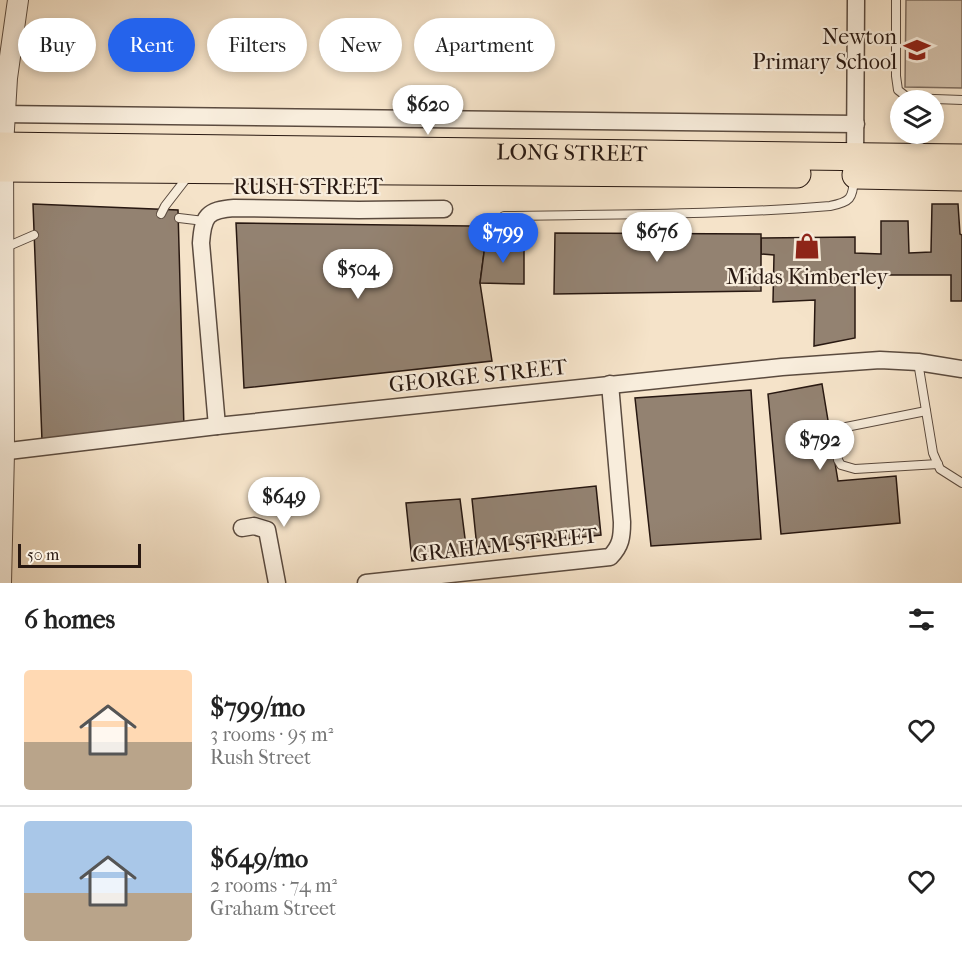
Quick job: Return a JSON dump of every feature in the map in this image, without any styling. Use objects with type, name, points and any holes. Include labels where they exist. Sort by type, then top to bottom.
[{"type":"highway","name":"LONG STREET","points":[[2,157],[855,165],[962,177]]},
{"type":"highway","name":"LONG STREET","points":[[2,157],[193,170],[855,165],[962,158]]},
{"type":"street","points":[[1,583],[2,114],[12,28],[18,0]]},
{"type":"street","points":[[855,165],[856,0]]},
{"type":"street","name":"LONG STREET","points":[[2,114],[856,124]]},
{"type":"street","name":"RUSH STREET","points":[[204,220],[217,209],[234,208],[359,210],[444,208]]},
{"type":"street","points":[[204,220],[201,243],[218,426]]},
{"type":"street","name":"GEORGE STREET","points":[[2,452],[218,426],[782,367],[880,360],[918,362],[962,369]]},
{"type":"street","name":"GRAHAM STREET","points":[[366,583],[610,557],[617,550],[621,541],[622,522],[610,384]]},
{"type":"street","points":[[242,528],[254,526],[267,530],[277,583]]},
{"type":"lane","points":[[897,0],[896,76],[898,90],[908,98],[962,100]]},
{"type":"lane","points":[[504,216],[698,214],[830,206],[845,203],[851,198],[855,165]]},
{"type":"lane","points":[[161,214],[193,170]]},
{"type":"lane","points":[[179,218],[204,220]]},
{"type":"lane","points":[[3,237],[34,235]]},
{"type":"lane","points":[[918,362],[933,453],[940,469],[962,483]]},
{"type":"lane","points":[[926,411],[841,428],[836,435],[838,460],[841,465],[855,469],[938,464]]},
{"type":"shaded area","points":[[906,0],[962,0],[962,88],[905,87]]},
{"type":"building","points":[[33,204],[178,210],[184,429],[42,441]]},
{"type":"building","points":[[932,204],[958,204],[960,234],[962,235],[962,301],[951,301],[951,275],[855,275],[855,338],[814,346],[815,300],[773,302],[774,255],[761,254],[761,238],[855,237],[855,253],[881,254],[881,221],[908,221],[909,253],[931,252]]},
{"type":"building","points":[[236,223],[471,226],[485,245],[480,283],[492,361],[244,388]]},
{"type":"building","points":[[555,233],[761,234],[761,291],[554,294]]},
{"type":"building","points":[[524,244],[524,284],[480,283],[485,245]]},
{"type":"building","points":[[822,384],[838,481],[896,476],[900,523],[781,534],[768,394]]},
{"type":"building","points":[[751,390],[761,539],[651,546],[635,398]]},
{"type":"building","points":[[596,486],[601,535],[477,548],[472,499]]},
{"type":"building","points":[[460,499],[467,554],[412,561],[406,503]]},
{"type":"place","name":"Newton Primary School","points":[[917,50]]},
{"type":"place","name":"Midas Kimberley","points":[[807,246]]}]
